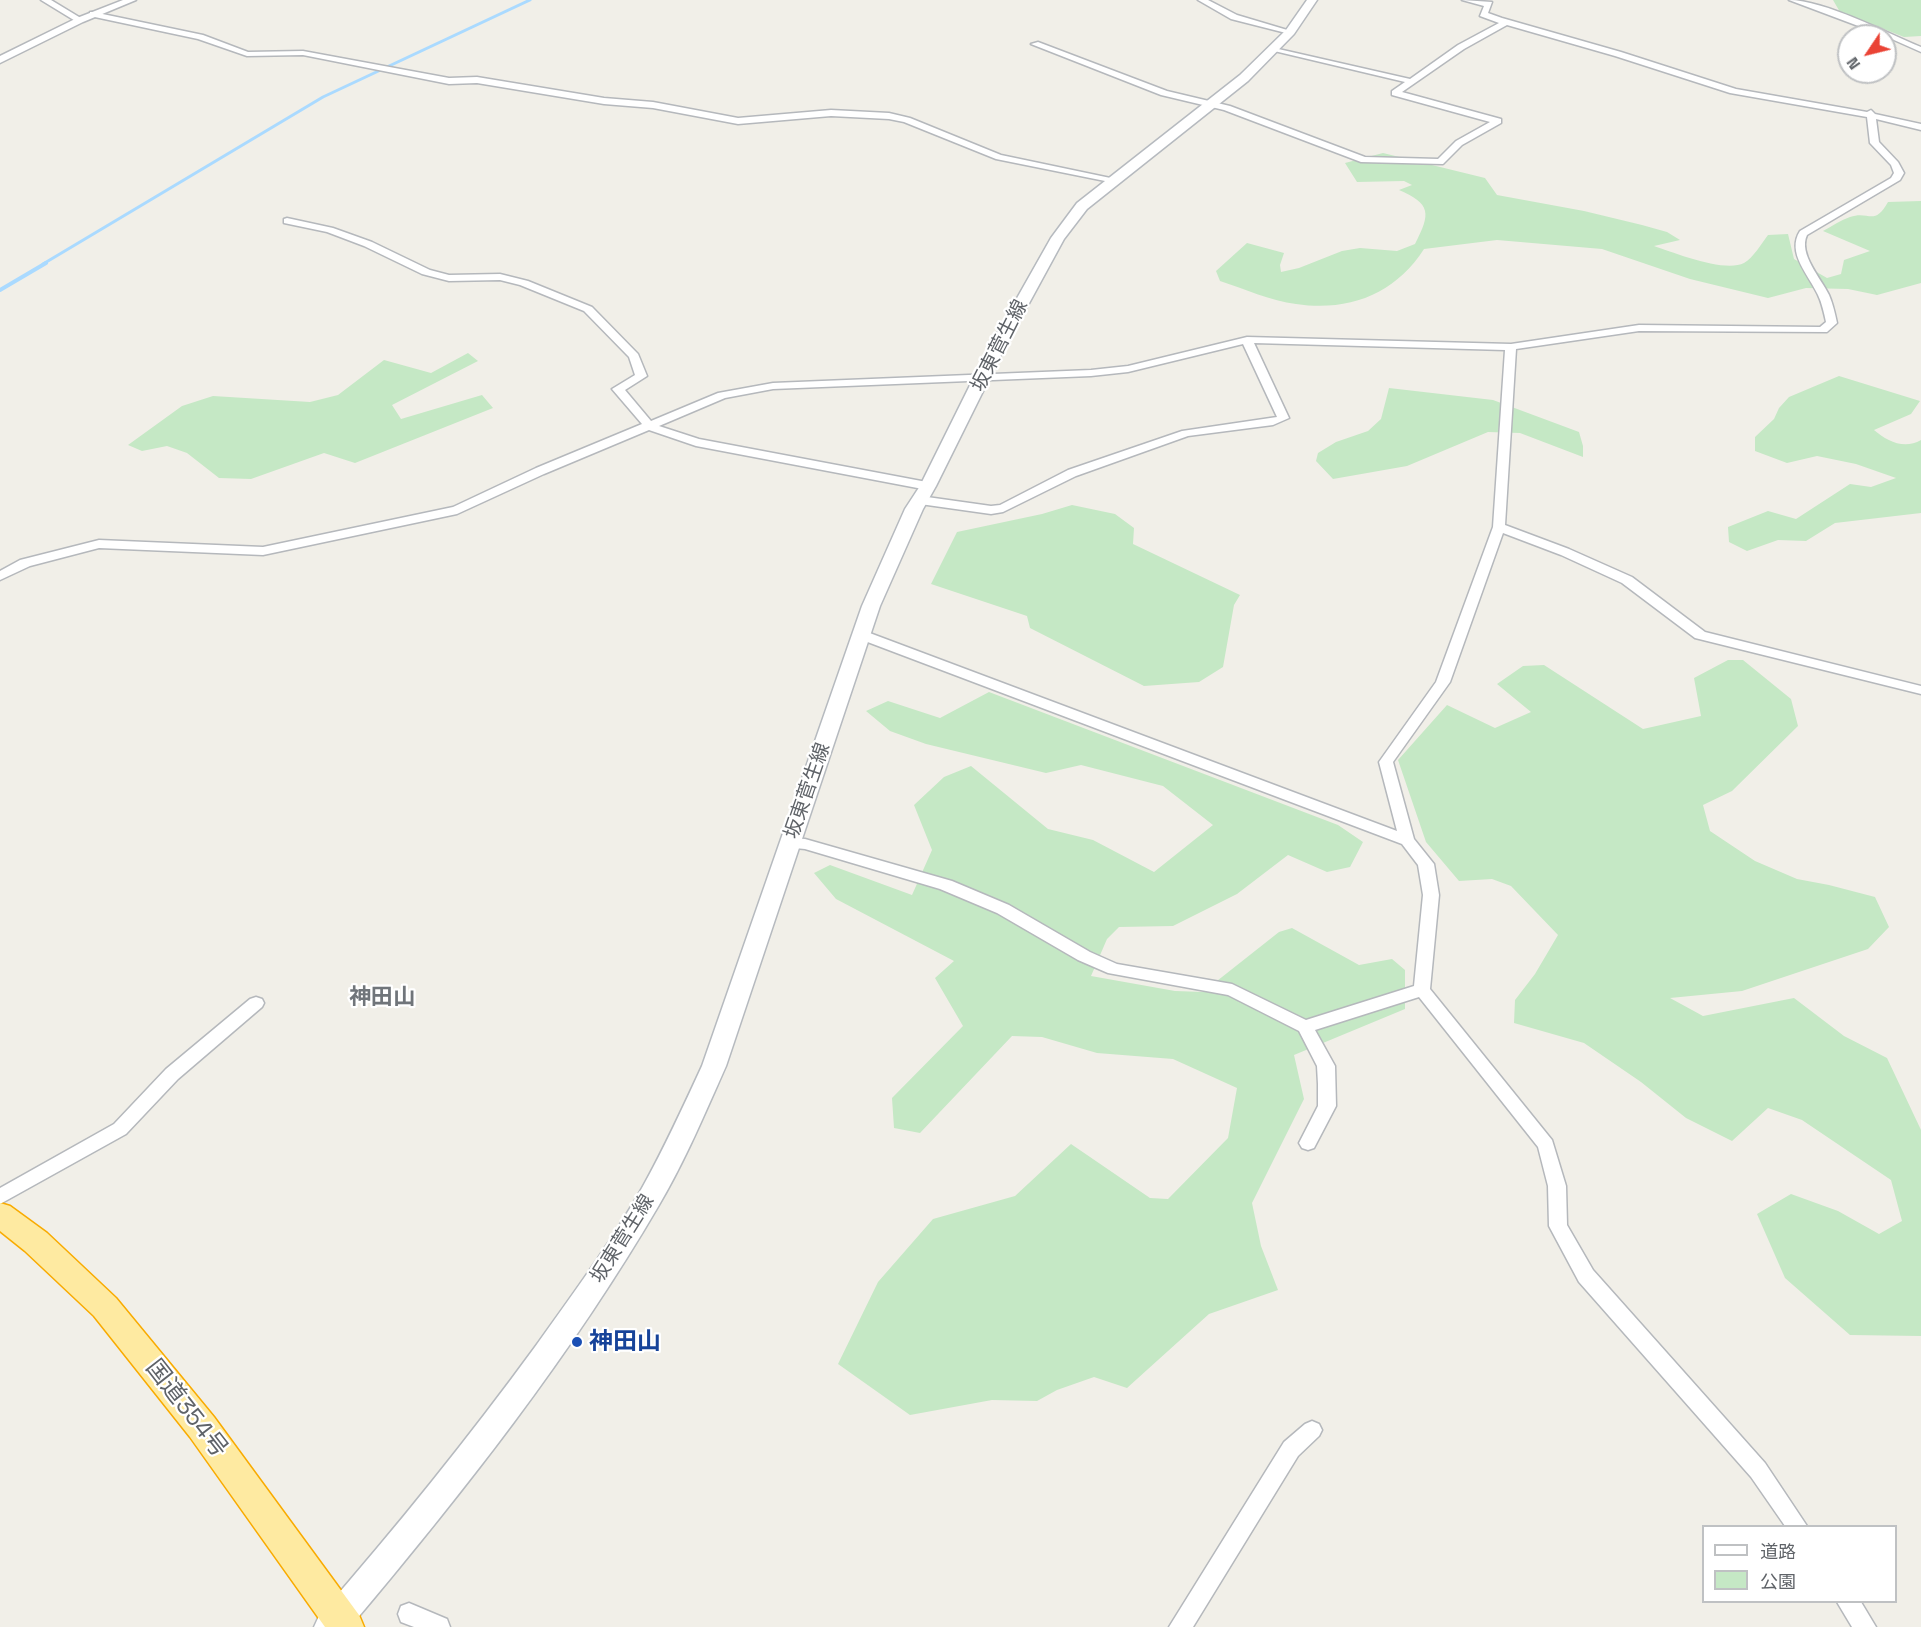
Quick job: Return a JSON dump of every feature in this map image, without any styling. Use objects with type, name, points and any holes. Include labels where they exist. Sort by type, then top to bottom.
[{"type":"highway","name":"国道354号","points":[[0,1215],[45,1250],[105,1307],[202,1427],[338,1624]]},
{"type":"main road","name":"坂東菅生線","points":[[338,1624],[499,1419],[591,1292],[650,1197],[682,1137],[714,1066],[871,606],[994,353],[1072,218],[1082,206],[1212,105],[1274,50],[1290,32],[1312,0]]},
{"type":"street","points":[[45,0],[80,20]]},
{"type":"street","points":[[0,60],[93,14],[131,0]]},
{"type":"street","points":[[1202,0],[1234,17],[1290,32]]},
{"type":"street","points":[[1466,0],[1489,4],[1483,14],[1505,23],[1748,94],[1870,114],[1921,127]]},
{"type":"street","points":[[1793,0],[1921,50]]},
{"type":"street","points":[[1825,0],[1831,13]]},
{"type":"street","points":[[93,14],[200,36],[247,54],[303,53],[449,81],[477,80],[604,102],[653,105],[738,121],[831,113],[889,116],[907,120],[999,157],[1115,180]]},
{"type":"street","points":[[1035,44],[1164,93],[1212,105],[1306,136],[1364,160],[1440,162],[1459,143],[1498,121],[1395,93],[1409,81],[1461,47],[1505,23]]},
{"type":"street","points":[[1274,50],[1409,81]]},
{"type":"street","points":[[0,576],[26,563],[99,544],[264,550],[457,510],[540,471],[722,396],[773,386],[1079,374],[1128,369],[1247,340],[1511,347],[1639,328],[1823,330],[1832,323],[1824,296],[1801,253],[1799,241],[1803,233],[1895,180],[1899,173],[1895,164],[1875,143],[1870,114]]},
{"type":"street","points":[[287,221],[330,230],[368,244],[426,272],[449,278],[500,277],[524,283],[588,309],[634,356],[641,376],[618,389],[650,426],[696,442],[991,510],[1003,508],[1072,473],[1186,433],[1273,422],[1283,418],[1247,340]]},
{"type":"street","points":[[1511,347],[1498,527],[1443,682],[1386,762],[1407,840],[1426,864],[1431,895],[1422,990],[1546,1145],[1557,1186],[1558,1226],[1586,1276],[1758,1470],[1796,1525]]},
{"type":"street","points":[[1498,527],[1565,552],[1627,580],[1700,635],[1921,690]]},
{"type":"street","points":[[862,635],[1407,840]]},
{"type":"street","points":[[789,843],[805,844],[946,885],[1004,909],[1039,927],[1084,956],[1113,969],[1232,990],[1305,1027],[1326,1066],[1327,1084],[1327,1106],[1308,1143]]},
{"type":"street","points":[[1305,1027],[1422,990]]},
{"type":"street","points":[[0,1197],[120,1129],[172,1074],[256,1003]]},
{"type":"street","points":[[1180,1627],[1291,1449],[1312,1430]]},
{"type":"street","points":[[1849,1603],[1865,1627]]},
{"type":"street","points":[[409,1614],[439,1627]]},
{"type":"green space","points":[[1833,0],[1921,0],[1921,36],[1904,37],[1897,34],[1897,24],[1871,24],[1840,12]]},
{"type":"green space","points":[[1383,153],[1485,178],[1497,195],[1584,211],[1667,232],[1680,240],[1654,246],[1713,264],[1725,266],[1744,263],[1768,235],[1788,234],[1794,259],[1827,278],[1841,274],[1844,260],[1870,251],[1823,231],[1850,217],[1875,216],[1888,202],[1921,201],[1921,283],[1877,295],[1848,289],[1806,288],[1768,298],[1690,279],[1602,249],[1497,240],[1424,249],[1399,278],[1385,288],[1352,302],[1334,305],[1316,306],[1268,298],[1220,281],[1216,271],[1247,243],[1284,253],[1280,265],[1281,272],[1299,268],[1342,251],[1360,248],[1397,251],[1415,244],[1424,224],[1425,211],[1417,200],[1399,190],[1412,185],[1404,181],[1357,182],[1345,163]]},
{"type":"green space","points":[[468,353],[478,361],[392,405],[401,419],[482,395],[493,408],[355,463],[324,453],[251,479],[219,478],[187,453],[167,446],[142,451],[128,445],[182,406],[213,396],[310,402],[338,395],[384,360],[431,373]]},
{"type":"green space","points":[[1839,376],[1920,401],[1911,414],[1874,430],[1884,438],[1896,443],[1908,444],[1921,440],[1921,513],[1835,523],[1806,541],[1778,540],[1747,551],[1729,542],[1728,527],[1768,511],[1796,519],[1850,484],[1871,487],[1896,478],[1856,464],[1817,456],[1787,463],[1755,451],[1755,437],[1774,419],[1779,408],[1789,397]]},
{"type":"green space","points":[[1389,388],[1493,400],[1579,432],[1583,457],[1520,433],[1488,432],[1407,466],[1333,479],[1316,461],[1318,453],[1336,442],[1368,431],[1381,419]]},
{"type":"green space","points":[[1072,505],[1115,514],[1134,528],[1133,544],[1240,595],[1234,605],[1223,667],[1199,682],[1144,686],[1030,628],[1027,616],[931,584],[957,532],[1042,514]]},
{"type":"green space","points":[[1728,660],[1743,660],[1791,699],[1798,726],[1732,791],[1703,805],[1710,831],[1755,861],[1797,879],[1875,897],[1889,927],[1868,949],[1742,991],[1670,998],[1703,1016],[1794,998],[1844,1036],[1887,1058],[1921,1130],[1921,1336],[1850,1335],[1785,1278],[1757,1214],[1791,1194],[1838,1211],[1879,1234],[1902,1221],[1891,1180],[1802,1120],[1768,1108],[1732,1141],[1686,1118],[1641,1082],[1584,1043],[1514,1023],[1515,1000],[1535,974],[1558,935],[1511,886],[1492,879],[1459,881],[1426,842],[1398,760],[1447,705],[1495,728],[1531,712],[1497,684],[1523,666],[1544,665],[1643,729],[1701,716],[1694,678]]},
{"type":"green space","points":[[989,692],[1338,825],[1363,842],[1350,867],[1327,872],[1288,855],[1237,894],[1173,926],[1119,927],[1107,939],[1091,976],[1175,991],[1203,992],[1279,932],[1292,928],[1359,965],[1392,959],[1405,970],[1405,1009],[1294,1055],[1304,1099],[1252,1203],[1261,1246],[1278,1290],[1209,1314],[1127,1388],[1094,1377],[1057,1390],[1037,1401],[992,1400],[910,1415],[838,1364],[878,1282],[933,1219],[1015,1196],[1071,1144],[1150,1198],[1168,1199],[1228,1138],[1237,1088],[1173,1059],[1097,1053],[1042,1037],[1012,1036],[920,1133],[894,1128],[892,1098],[963,1026],[935,978],[954,961],[836,899],[814,873],[830,865],[912,895],[932,850],[914,805],[944,777],[971,766],[1048,829],[1093,840],[1154,872],[1213,825],[1163,786],[1081,765],[1046,773],[926,744],[890,731],[866,711],[888,701],[940,718]]},
{"type":"waterway","points":[[43,264],[323,97],[530,0]]},
{"type":"waterway","points":[[0,290],[46,263]]},
{"type":"place","name":"神田山","points":[[577,1342]]},
{"type":"district","name":"神田山","points":[[382,998]]}]
